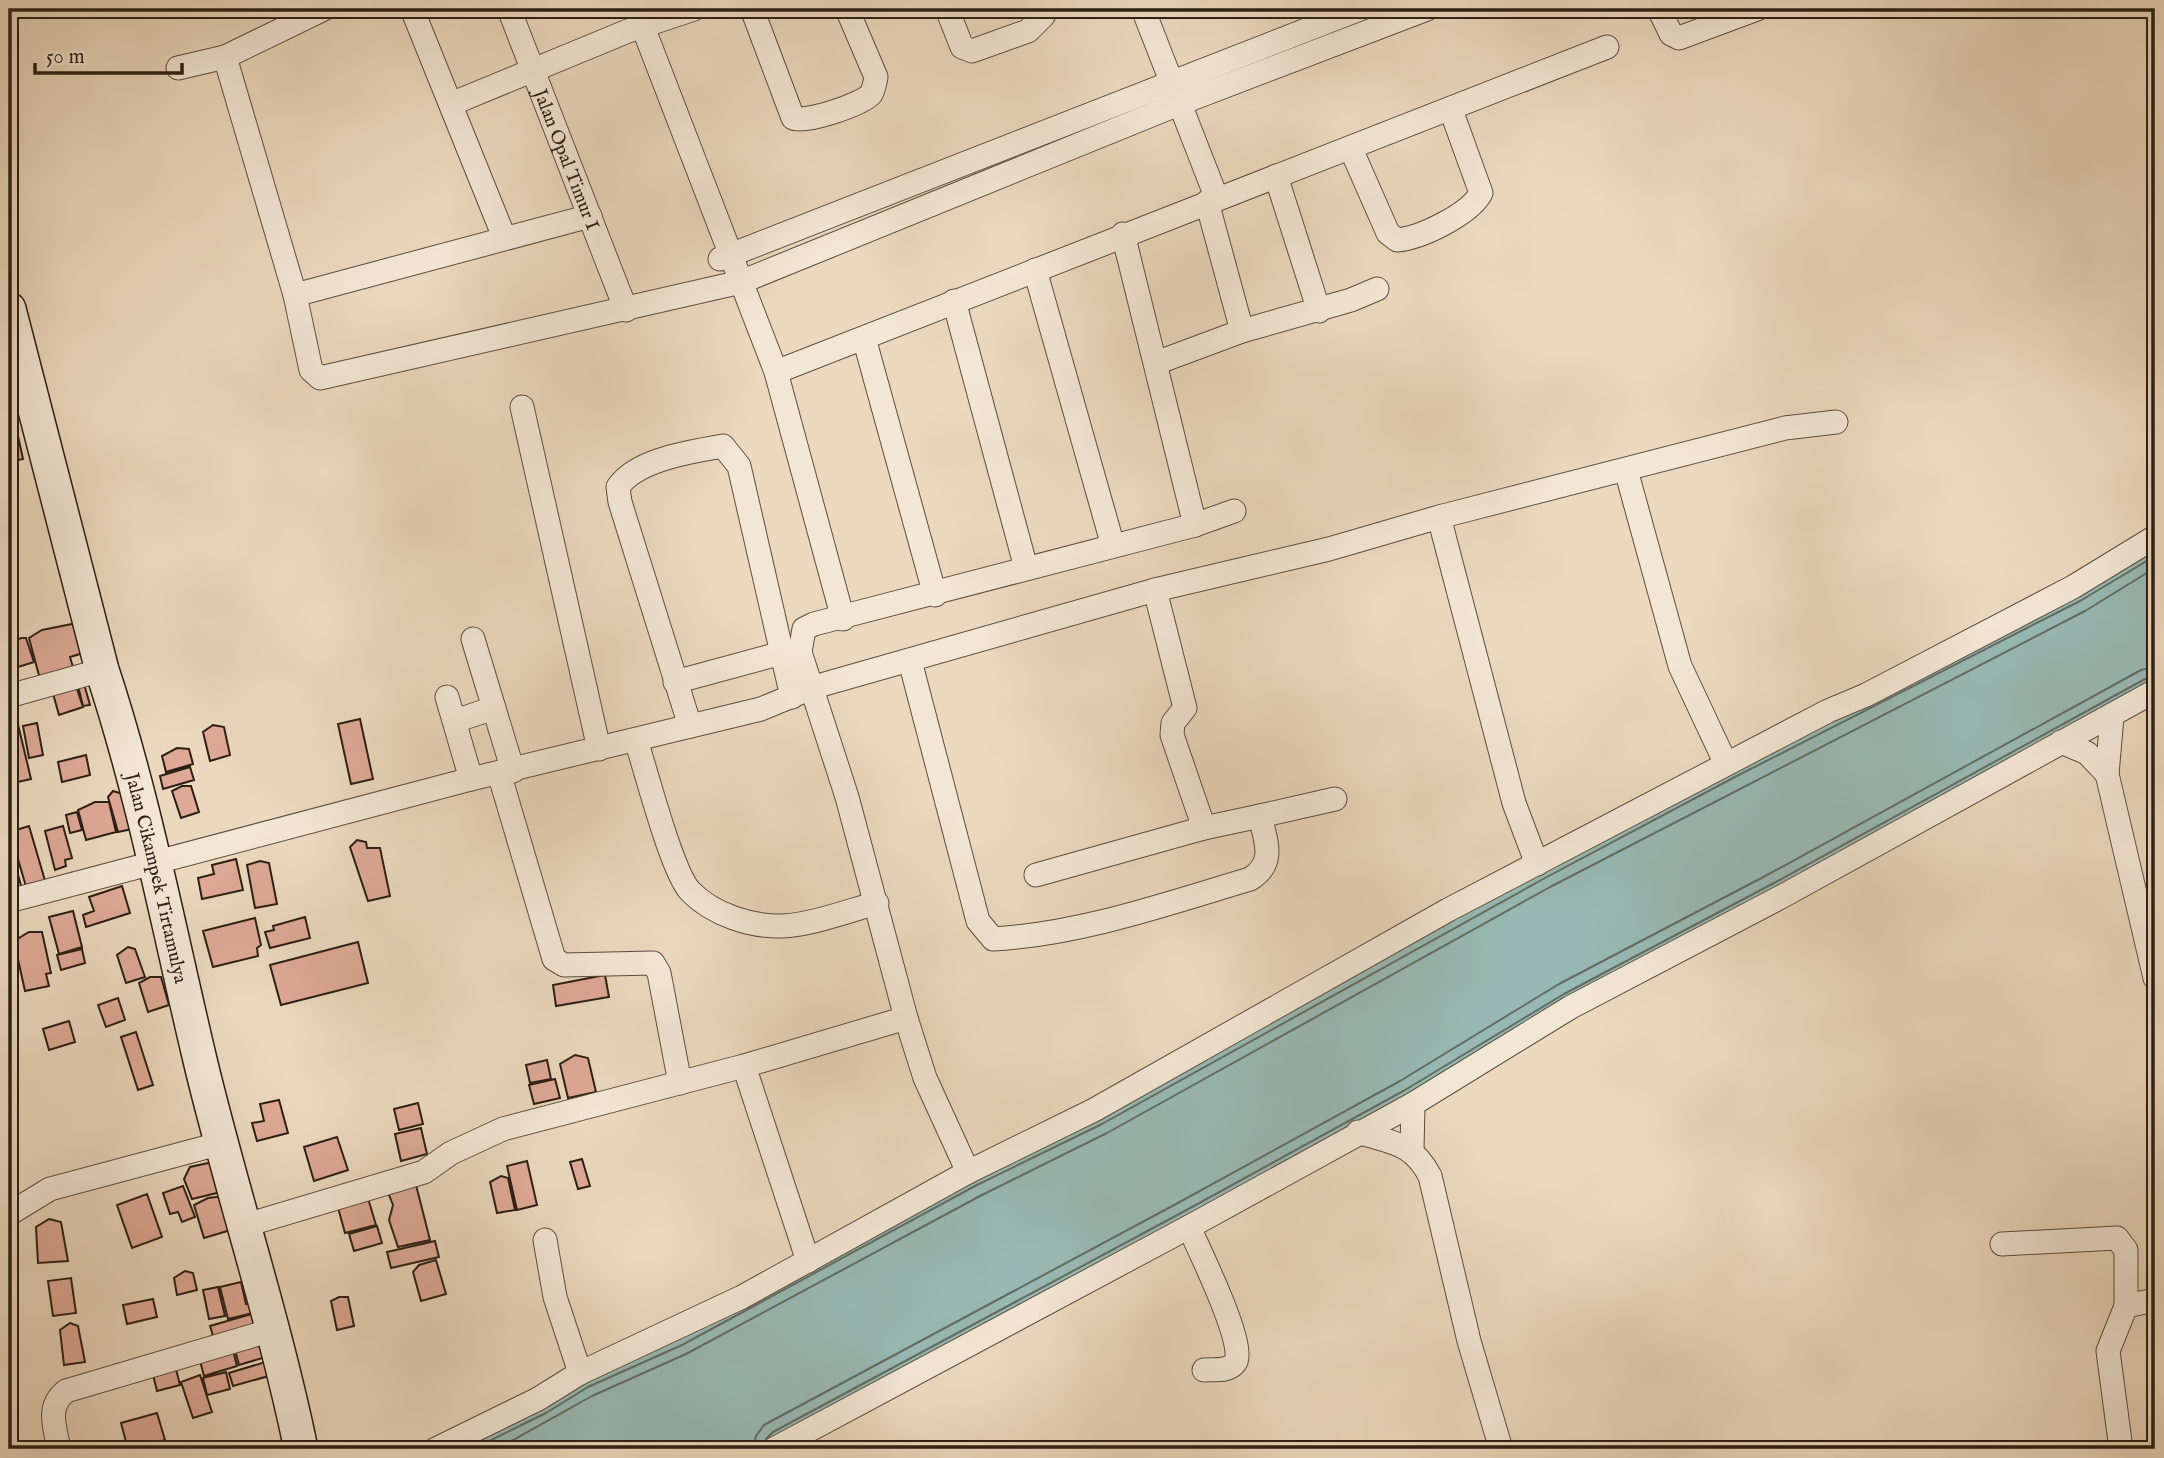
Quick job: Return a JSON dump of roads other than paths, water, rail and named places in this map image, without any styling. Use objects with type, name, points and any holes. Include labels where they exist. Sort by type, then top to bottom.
[{"type":"street","points":[[178,68],[225,57],[324,9]]},
{"type":"street","points":[[412,9],[505,237]]},
{"type":"street","name":"Jalan Opal Timur I","points":[[509,9],[626,310]]},
{"type":"street","points":[[619,9],[636,23],[735,283],[776,372],[843,620]]},
{"type":"street","points":[[451,104],[636,23],[694,9]]},
{"type":"street","points":[[752,9],[788,106],[797,121],[805,121],[860,102],[870,95],[874,87],[876,77],[847,9]]},
{"type":"street","points":[[947,9],[965,50],[972,51],[1028,32],[1043,16],[1042,9]]},
{"type":"street","points":[[1143,9],[1181,103],[1212,200],[1242,331]]},
{"type":"street","points":[[726,257],[1360,9]]},
{"type":"street","points":[[225,57],[295,295],[311,370],[320,378],[735,283],[1181,103],[1427,9]]},
{"type":"street","points":[[1658,9],[1671,34],[1679,38],[1757,9]]},
{"type":"street","points":[[776,372],[1123,234],[1351,149],[1607,47]]},
{"type":"street","points":[[1351,149],[1388,233],[1397,240],[1424,233],[1475,204],[1481,193],[1451,110]]},
{"type":"street","points":[[1276,176],[1320,311]]},
{"type":"street","points":[[295,295],[590,216]]},
{"type":"street","points":[[1123,234],[1195,526]]},
{"type":"street","points":[[1035,270],[1113,546]]},
{"type":"street","points":[[1156,363],[1242,331],[1320,311],[1377,289]]},
{"type":"street","points":[[954,301],[1026,568]]},
{"type":"street","name":"Jalan Cikampek Tirtamulya","points":[[9,309],[15,356],[102,670],[119,721],[243,1226],[284,1368],[301,1449]]},
{"type":"street","points":[[864,338],[935,595]]},
{"type":"street","points":[[522,407],[599,749]]},
{"type":"street","points":[[9,901],[471,779],[761,709],[814,687],[1155,590],[1329,549],[1439,517],[1785,428],[1836,422]]},
{"type":"street","points":[[690,726],[618,487],[626,476],[647,466],[711,448],[723,446],[739,466],[792,698]]},
{"type":"street","points":[[1626,470],[1680,666],[1726,764]]},
{"type":"street","points":[[968,1172],[925,1078],[905,1018],[877,903],[814,687],[800,652],[804,629],[1026,568],[1195,526],[1234,511]]},
{"type":"street","points":[[1439,517],[1514,803],[1537,864]]},
{"type":"street","points":[[436,1449],[538,1399],[580,1373],[674,1331],[808,1261],[968,1172],[1094,1110],[1436,916],[1726,764],[2062,593],[2155,537]]},
{"type":"street","points":[[1155,590],[1185,708],[1173,723],[1172,735],[1204,828]]},
{"type":"street","points":[[472,639],[494,708],[506,772],[554,959],[564,965],[653,963],[659,973],[680,1083]]},
{"type":"street","points":[[675,682],[782,653]]},
{"type":"street","points":[[909,661],[978,921],[993,939],[1014,939],[1096,923],[1250,879],[1265,867],[1269,856],[1260,817]]},
{"type":"street","points":[[9,696],[102,670]]},
{"type":"street","points":[[774,1449],[1189,1227],[1413,1104],[1572,1007],[1782,897],[2155,691]]},
{"type":"street","points":[[447,697],[471,779]]},
{"type":"street","points":[[455,721],[494,708]]},
{"type":"street","points":[[2112,717],[2107,774],[2155,978]]},
{"type":"street","points":[[636,740],[675,861],[689,890],[721,913],[752,923],[784,926],[877,903]]},
{"type":"street","points":[[2061,742],[2087,752],[2107,774]]},
{"type":"street","points":[[1036,875],[1204,828],[1335,799]]},
{"type":"street","points":[[243,1226],[424,1172],[451,1153],[503,1129],[744,1066],[905,1018]]},
{"type":"street","points":[[744,1066],[808,1261]]},
{"type":"street","points":[[1412,1150],[1413,1104]]},
{"type":"street","points":[[1358,1132],[1412,1150],[1430,1176],[1469,1341],[1501,1449]]},
{"type":"street","points":[[9,1214],[50,1189],[222,1143]]},
{"type":"street","points":[[1189,1227],[1223,1304],[1239,1353],[1236,1362],[1228,1369],[1204,1370]]},
{"type":"street","points":[[2002,1244],[2117,1238],[2126,1250],[2126,1306],[2108,1351],[2120,1449]]},
{"type":"street","points":[[545,1240],[555,1297],[580,1373]]},
{"type":"street","points":[[2126,1306],[2155,1300]]},
{"type":"street","points":[[59,1449],[52,1409],[66,1391],[272,1330]]},
{"type":"water","points":[[2155,537],[2155,691],[774,1449],[436,1449]]}]
